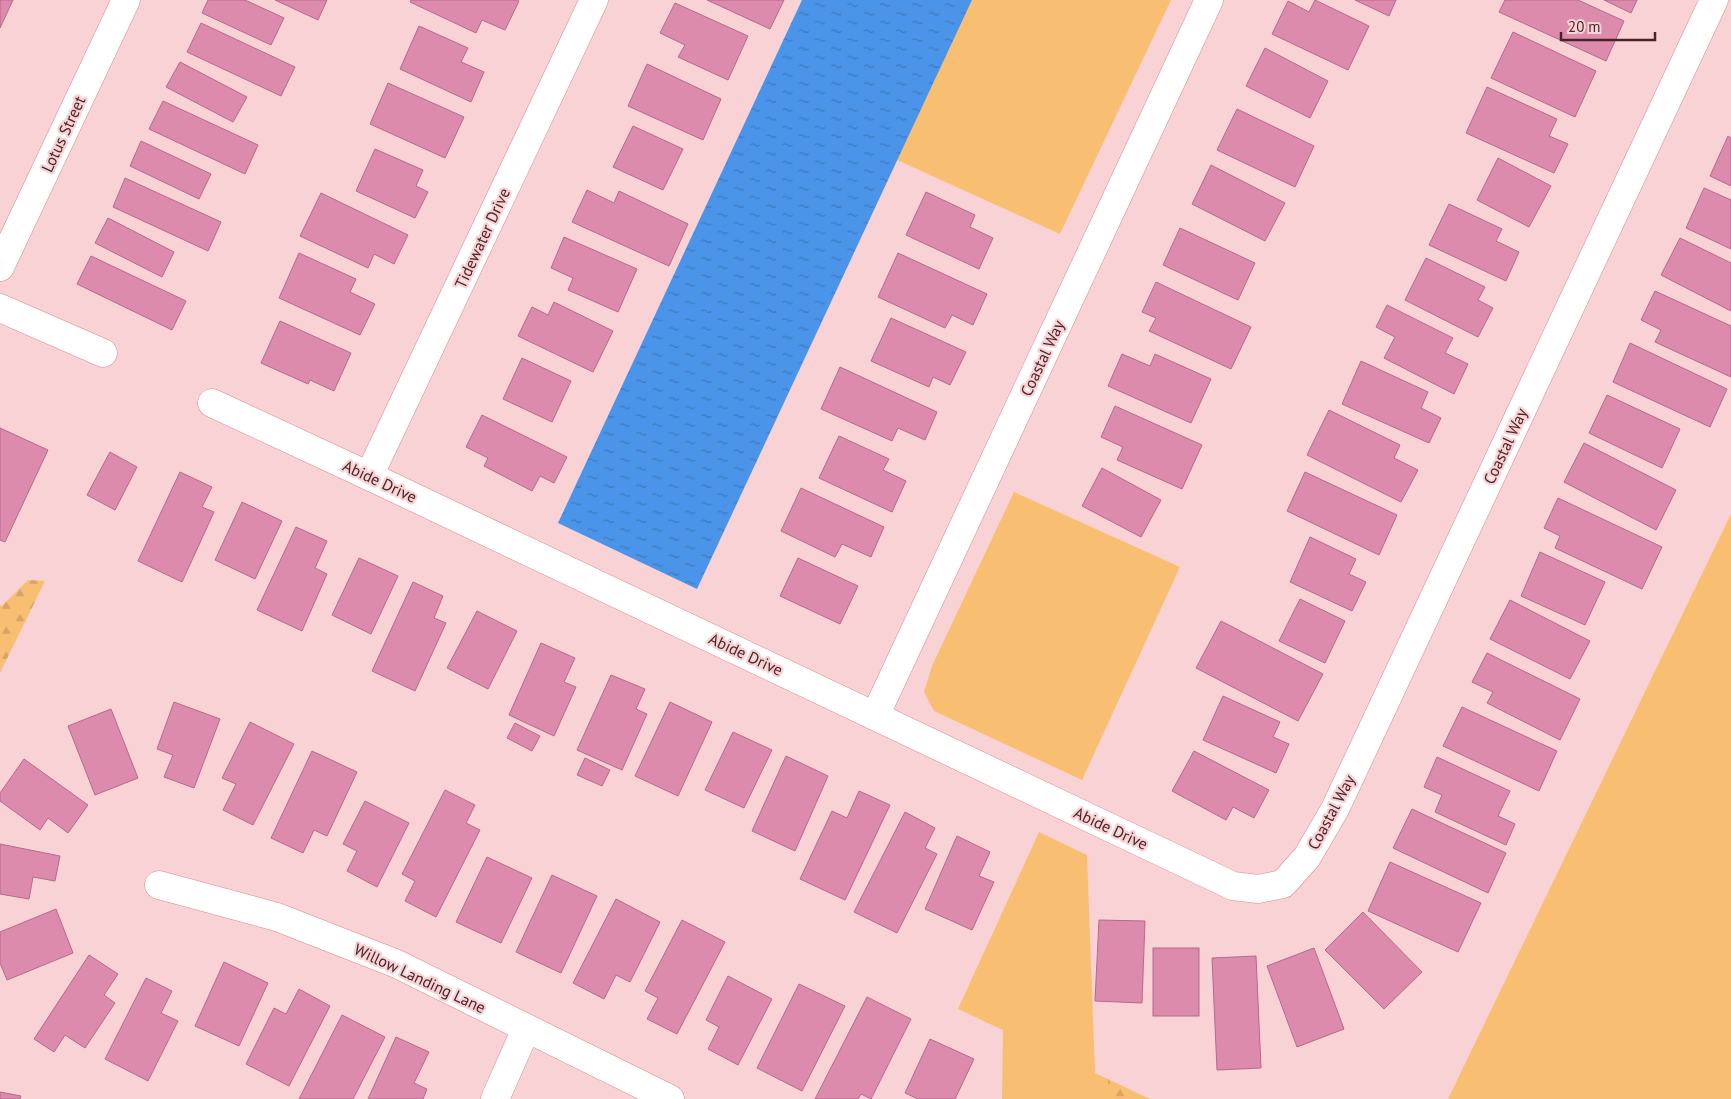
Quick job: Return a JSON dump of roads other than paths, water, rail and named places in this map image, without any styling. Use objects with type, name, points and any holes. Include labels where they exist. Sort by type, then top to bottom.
[{"type":"street","name":"Lotus Street","points":[[0,267],[126,0]]},
{"type":"street","name":"Tidewater Drive","points":[[369,476],[594,0]]},
{"type":"street","name":"Coastal Way","points":[[875,716],[1209,0]]},
{"type":"street","name":"Coastal Way","points":[[1283,884],[1307,857],[1336,809],[1714,0]]},
{"type":"street","points":[[0,308],[102,353]]},
{"type":"street","name":"Abide Drive","points":[[212,403],[1233,886],[1258,889],[1283,884]]},
{"type":"street","name":"Willow Landing Lane","points":[[159,885],[277,917],[397,964],[670,1099]]},
{"type":"street","points":[[495,1099],[526,1028]]},
{"type":"water","points":[[802,0],[972,0],[697,589],[558,523]]}]
